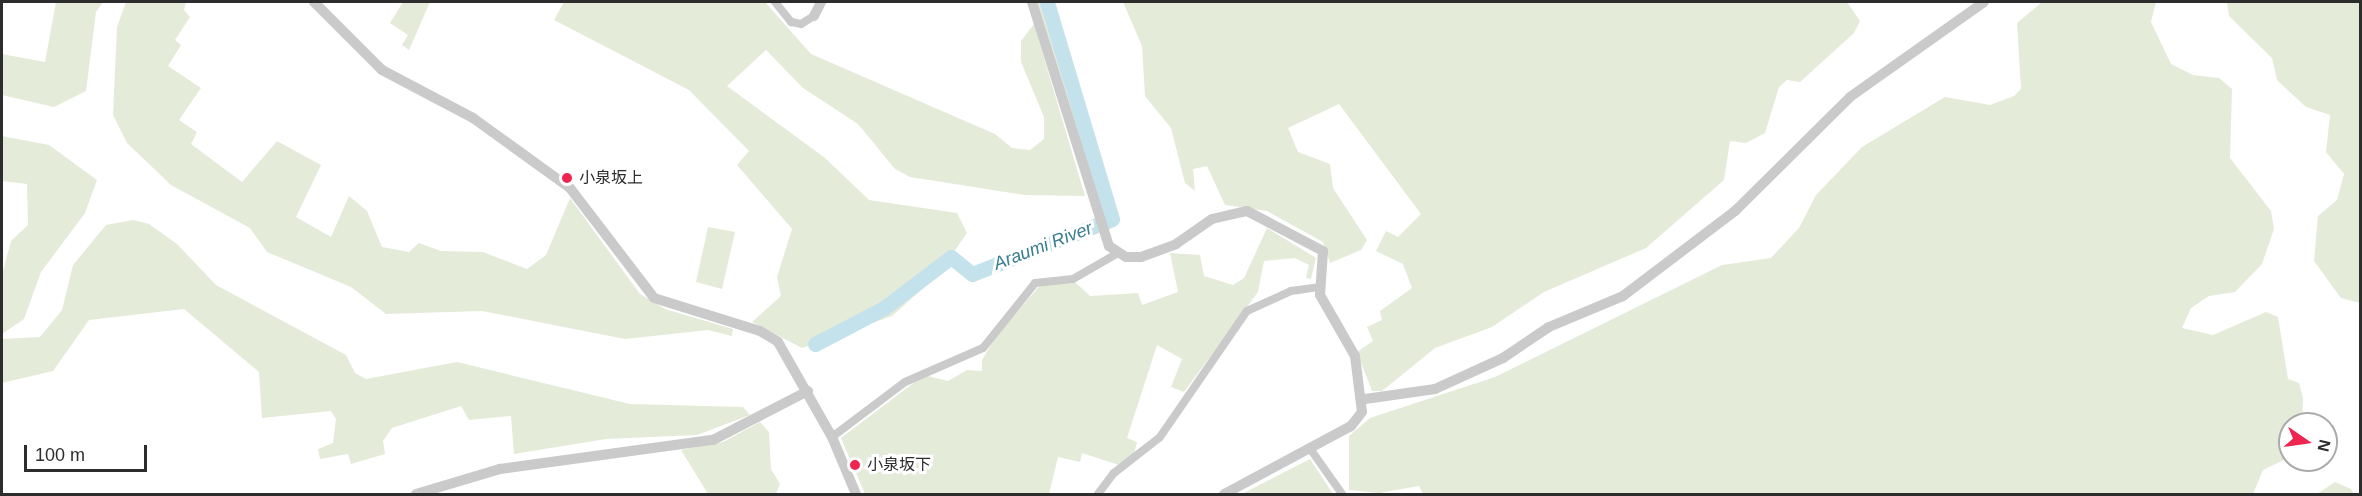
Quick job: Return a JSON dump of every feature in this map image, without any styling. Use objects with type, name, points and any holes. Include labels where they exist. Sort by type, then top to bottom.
[{"type":"street","points":[[314,2],[382,70],[473,118],[570,188],[654,298],[760,331],[789,355],[832,437],[856,495]]},
{"type":"street","points":[[775,2],[791,22],[801,24],[814,16],[821,2]]},
{"type":"street","points":[[1032,2],[1102,234],[1118,253]]},
{"type":"street","points":[[1365,399],[1435,390],[1503,358],[1549,327],[1623,296],[1727,218],[1850,97],[1984,2]]},
{"type":"street","points":[[832,437],[905,382],[983,348],[1035,283],[1073,279],[1118,253],[1141,257],[1176,244],[1212,219],[1247,211],[1320,246],[1325,258],[1319,287],[1348,340],[1365,399],[1359,419],[1311,450],[1224,495]]},
{"type":"street","points":[[1098,495],[1114,473],[1160,437],[1247,311],[1291,291],[1319,287]]},
{"type":"street","points":[[416,495],[500,469],[713,440],[808,391]]},
{"type":"street","points":[[1311,450],[1342,495]]},
{"type":"green space","points":[[56,2],[103,2],[96,12],[86,91],[54,107],[2,95],[2,54],[45,62]]},
{"type":"green space","points":[[126,2],[186,2],[184,10],[190,17],[175,40],[181,45],[168,66],[201,88],[179,120],[197,132],[191,144],[242,182],[277,141],[321,165],[296,217],[331,237],[349,196],[367,211],[382,247],[409,252],[419,243],[441,251],[483,252],[527,269],[546,255],[570,198],[640,294],[665,309],[733,329],[732,336],[708,330],[625,339],[482,311],[386,314],[351,287],[267,252],[250,228],[171,185],[127,143],[113,115],[117,27]]},
{"type":"green space","points":[[403,2],[430,2],[409,50],[402,45],[408,35],[390,23]]},
{"type":"green space","points":[[564,2],[765,2],[811,54],[995,134],[1012,148],[1030,150],[1044,139],[1044,117],[1021,62],[1021,41],[1034,24],[1085,196],[1025,195],[910,177],[895,169],[858,124],[803,88],[766,50],[727,86],[825,158],[869,200],[957,213],[967,233],[937,276],[892,316],[802,348],[752,322],[781,296],[777,277],[792,229],[737,165],[749,151],[689,90],[554,20]]},
{"type":"green space","points":[[1036,2],[1045,2],[1096,156],[1109,218],[1105,220]]},
{"type":"green space","points":[[1123,2],[1847,2],[1860,21],[1854,33],[1800,82],[1787,80],[1779,87],[1765,133],[1746,143],[1730,141],[1724,180],[1646,248],[1544,292],[1492,327],[1435,348],[1382,391],[1372,391],[1357,352],[1373,341],[1367,327],[1382,320],[1380,311],[1412,288],[1403,264],[1376,251],[1386,231],[1398,237],[1421,214],[1339,104],[1288,128],[1298,152],[1330,164],[1333,188],[1367,240],[1361,250],[1330,263],[1323,242],[1267,211],[1225,205],[1207,166],[1193,169],[1195,191],[1185,183],[1171,128],[1145,96],[1142,46]]},
{"type":"green space","points":[[2042,2],[2156,2],[2151,22],[2171,64],[2193,75],[2219,78],[2232,89],[2230,158],[2271,211],[2274,229],[2262,264],[2235,292],[2209,296],[2191,308],[2182,328],[2213,335],[2266,312],[2278,317],[2288,379],[2299,383],[2303,398],[2302,412],[2278,412],[2278,463],[2263,470],[2253,494],[1423,494],[1419,486],[1379,493],[1349,490],[1349,436],[1370,418],[1495,377],[1722,265],[1771,258],[1799,228],[1816,195],[1862,147],[1945,97],[1990,105],[2014,96],[2021,89],[2017,23]]},
{"type":"green space","points":[[2227,2],[2360,2],[2360,303],[2341,298],[2314,261],[2318,216],[2337,200],[2344,174],[2326,152],[2330,115],[2306,107],[2277,80],[2272,58],[2229,16]]},
{"type":"green space","points":[[2,136],[49,145],[97,180],[85,213],[41,272],[24,319],[2,334],[2,275],[11,241],[28,225],[27,184],[2,181]]},
{"type":"green space","points":[[133,220],[149,224],[177,244],[216,285],[346,355],[355,373],[366,379],[457,362],[630,404],[743,407],[750,415],[697,435],[606,439],[514,454],[511,416],[469,420],[461,406],[392,428],[383,441],[385,454],[351,464],[348,454],[320,459],[318,449],[333,443],[336,419],[331,411],[262,418],[259,372],[184,309],[89,320],[53,371],[2,383],[2,339],[40,337],[62,310],[73,265],[106,225]]},
{"type":"green space","points":[[708,227],[735,232],[722,289],[696,282]]},
{"type":"green space","points":[[1267,228],[1316,258],[1311,279],[1306,278],[1309,265],[1295,258],[1264,261],[1258,292],[1184,392],[1171,387],[1182,359],[1157,345],[1127,438],[1137,442],[1134,454],[1119,465],[1082,453],[1080,462],[1058,457],[1049,494],[865,494],[841,438],[924,375],[948,381],[967,370],[982,371],[982,360],[996,336],[1042,283],[1076,283],[1090,296],[1138,293],[1142,305],[1178,292],[1170,253],[1200,255],[1204,276],[1233,285],[1244,278]]},
{"type":"green space","points":[[760,422],[769,432],[771,469],[780,484],[776,494],[708,494],[681,450],[723,442]]},
{"type":"green space","points":[[1310,459],[1333,494],[1242,494]]},
{"type":"green space","points":[[2335,482],[2351,489],[2354,494],[2317,494]]},
{"type":"waterway","name":"Araumi River","points":[[815,344],[884,308],[951,257],[972,274],[1112,219],[1047,2]]},
{"type":"place","name":"小泉坂上","points":[[567,178]]},
{"type":"place","name":"小泉坂下","points":[[855,465]]}]
